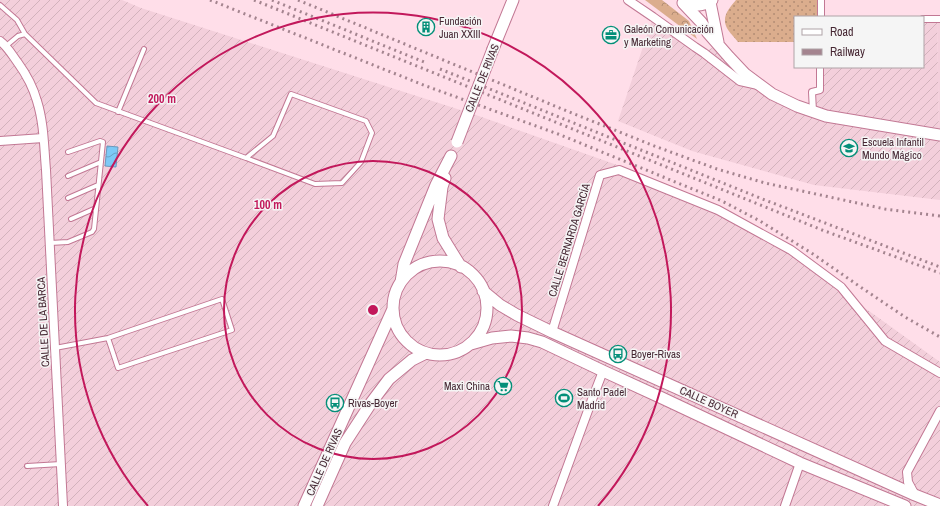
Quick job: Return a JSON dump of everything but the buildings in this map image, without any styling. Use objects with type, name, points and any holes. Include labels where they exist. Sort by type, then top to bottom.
[{"type":"main road","name":"CALLE DE RIVAS","points":[[401,282],[404,264],[436,185],[457,142],[513,0]]},
{"type":"main road","points":[[681,1],[692,6],[701,5],[711,1],[714,30],[718,45]]},
{"type":"main road","points":[[681,1],[745,74],[772,94],[797,106],[826,116],[940,135]]},
{"type":"main road","name":"CALLE DE RIVAS","points":[[451,156],[442,187],[438,219],[443,238],[461,267]]},
{"type":"main road","points":[[445,262],[461,267],[475,277],[483,291],[487,304],[486,317],[482,330],[471,344],[450,354],[434,355],[426,353],[413,346],[403,336],[396,323],[394,309],[395,295],[401,282],[413,270],[420,266],[428,263],[445,262]]},
{"type":"main road","name":"CALLE BOYER","points":[[483,291],[500,305],[552,332],[940,505]]},
{"type":"main road","name":"CALLE DE RIVAS","points":[[304,506],[394,309]]},
{"type":"main road","name":"CALLE BOYER","points":[[471,344],[492,338],[510,336],[528,338],[542,342],[800,463],[905,506]]},
{"type":"main road","name":"CALLE DE RIVAS","points":[[317,506],[345,443],[371,403],[389,379],[412,360],[426,353]]},
{"type":"street","points":[[628,0],[704,53],[740,81],[760,86]]},
{"type":"street","points":[[821,0],[821,16]]},
{"type":"street","points":[[924,19],[940,19]]},
{"type":"street","name":"CALLE DE LA BARCA","points":[[3,43],[24,72],[31,85],[41,118],[50,243],[63,506]]},
{"type":"street","points":[[704,53],[718,45]]},
{"type":"street","points":[[813,112],[812,92],[820,90],[820,68]]},
{"type":"street","points":[[0,141],[43,138]]},
{"type":"street","name":"CALLE BERNARDA GARCÍA","points":[[552,332],[600,175],[618,170],[718,210],[791,250],[841,287],[885,341],[940,373]]},
{"type":"street","points":[[553,506],[603,371]]},
{"type":"street","points":[[915,495],[908,482],[907,472],[940,411]]},
{"type":"street","points":[[785,506],[800,463]]},
{"type":"lane","points":[[0,5],[17,20],[25,34],[96,103],[315,184],[342,183],[361,162],[372,133],[366,121],[291,94],[273,136],[246,158]]},
{"type":"lane","points":[[3,43],[25,34]]},
{"type":"lane","points":[[118,112],[144,49]]},
{"type":"lane","points":[[50,243],[68,242],[92,232],[94,229],[103,142],[100,141],[68,152]]},
{"type":"lane","points":[[68,176],[101,162]]},
{"type":"lane","points":[[68,198],[98,185]]},
{"type":"lane","points":[[71,219],[96,208]]},
{"type":"lane","points":[[55,349],[108,338],[222,299],[232,330],[118,368],[108,338]]},
{"type":"lane","points":[[27,466],[61,464]]},
{"type":"shaded area","points":[[0,0],[122,0],[141,8],[473,114],[620,166],[766,237],[940,362],[940,506],[0,506]]},
{"type":"shaded area","points":[[653,17],[704,52],[718,45],[745,74],[812,111],[812,92],[820,90],[820,68],[924,68],[924,19],[937,19],[940,200],[814,185],[692,151],[618,121]]},
{"type":"shaded area","points":[[937,19],[940,19],[940,135],[939,135]]},
{"type":"green space","points":[[645,0],[662,0],[689,21],[697,39]]},
{"type":"green space","points":[[736,0],[817,0],[817,16],[794,16],[794,42],[738,42],[728,30],[725,22],[727,12]]},
{"type":"water","points":[[107,146],[118,147],[116,167],[105,166]]},
{"type":"railway","points":[[210,0],[426,86],[558,134],[722,201],[760,221],[813,254],[905,317],[940,337]]},
{"type":"railway","points":[[254,0],[822,230],[940,273]]},
{"type":"railway","points":[[272,0],[424,62]]},
{"type":"railway","points":[[298,0],[567,111],[717,169],[765,183],[885,209],[940,216]]},
{"type":"railway","points":[[440,69],[765,200],[940,267]]},
{"type":"place","name":"Fundación Juan XXIII","points":[[426,27]]},
{"type":"place","name":"Galeón Comunicación y Marketing","points":[[611,35]]},
{"type":"place","name":"Escuela Infantil Mundo Mágico","points":[[849,148]]},
{"type":"place","name":"Boyer-Rivas","points":[[618,354]]},
{"type":"place","name":"Maxi China","points":[[503,386]]},
{"type":"place","name":"Santo Padel Madrid","points":[[564,398]]},
{"type":"place","name":"Rivas-Boyer","points":[[335,403]]}]
